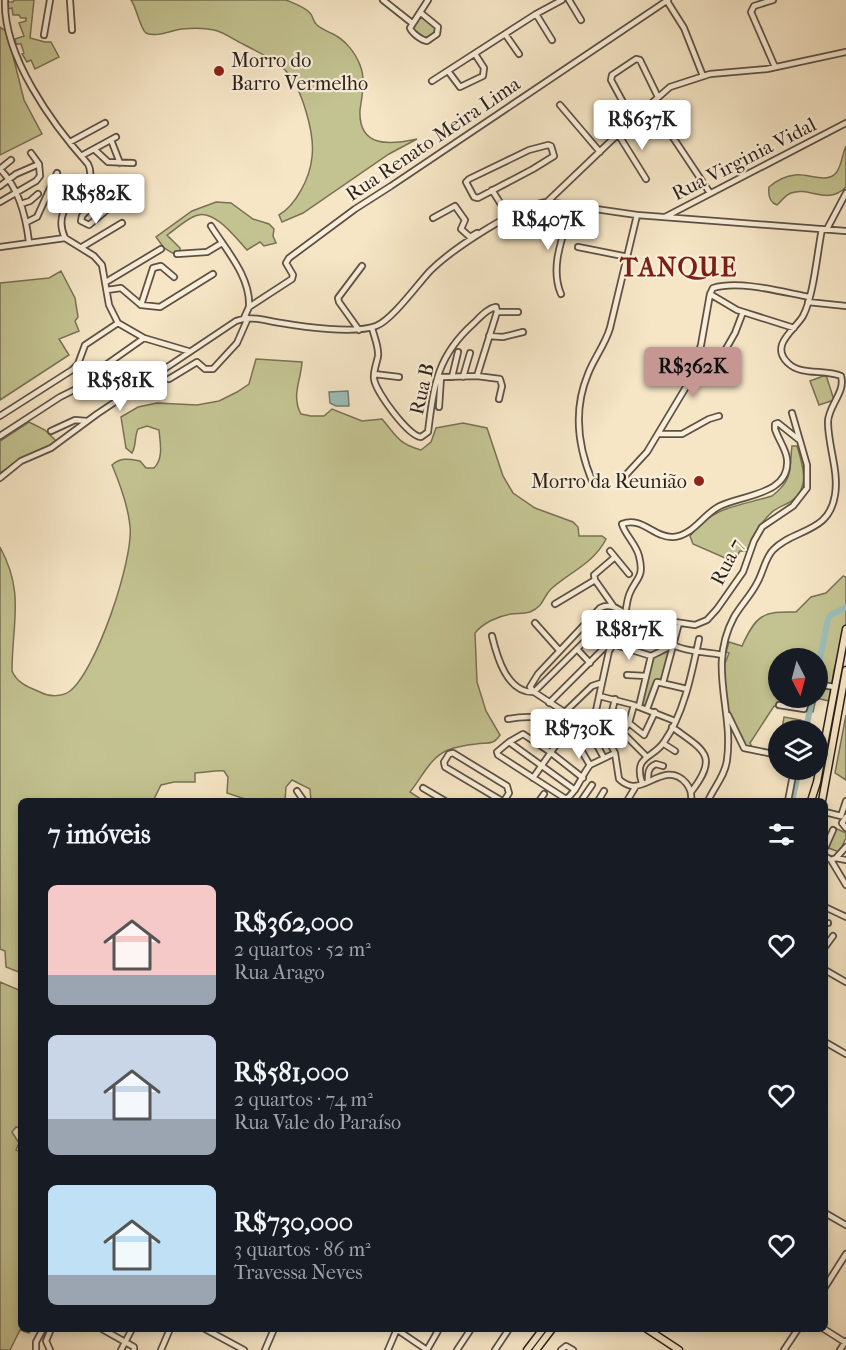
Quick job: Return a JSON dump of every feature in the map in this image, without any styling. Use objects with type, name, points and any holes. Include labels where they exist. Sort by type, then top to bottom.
[{"type":"main road","points":[[827,720],[846,629]]},
{"type":"main road","points":[[823,798],[846,670]]},
{"type":"main road","points":[[812,798],[815,780]]},
{"type":"main road","points":[[527,1350],[541,1332]]},
{"type":"main road","points":[[536,1350],[550,1332]]},
{"type":"main road","points":[[652,1332],[679,1350]]},
{"type":"street","points":[[5,0],[3,9],[20,62],[46,112],[88,164],[91,171],[90,180],[66,207],[61,217],[65,238]]},
{"type":"street","points":[[44,35],[50,0]]},
{"type":"street","points":[[70,0],[72,30]]},
{"type":"street","points":[[383,0],[412,23]]},
{"type":"street","points":[[421,13],[438,27],[437,34],[428,40],[422,40],[412,31],[412,23],[428,0]]},
{"type":"street","points":[[432,81],[536,14],[562,0]]},
{"type":"street","points":[[569,0],[581,20]]},
{"type":"street","points":[[667,0],[684,28],[703,76]]},
{"type":"street","name":"Rua Renato Meira Lima","points":[[249,307],[290,280],[293,275],[286,263],[287,260],[346,215],[667,0]]},
{"type":"street","points":[[773,0],[754,6],[751,12],[775,68]]},
{"type":"street","points":[[536,14],[552,40]]},
{"type":"street","points":[[505,34],[519,54]]},
{"type":"street","points":[[0,478],[21,461],[51,448],[232,323],[246,318],[282,324],[359,330],[383,323],[439,263],[508,217],[538,203],[547,202],[670,87],[703,76],[775,68],[846,52]]},
{"type":"street","points":[[448,71],[460,87],[483,76],[484,68],[475,54]]},
{"type":"street","points":[[638,115],[621,100],[611,80],[612,75],[636,59],[640,60],[658,97]]},
{"type":"street","points":[[560,105],[600,152]]},
{"type":"street","points":[[70,142],[105,123]]},
{"type":"street","name":"Rua Virginia Vidal","points":[[547,202],[664,217],[846,123]]},
{"type":"street","points":[[618,134],[646,179]]},
{"type":"street","points":[[672,136],[710,193]]},
{"type":"street","points":[[81,156],[113,138],[120,163]]},
{"type":"street","points":[[551,146],[553,158],[492,190],[480,197],[474,197],[466,182],[529,150],[551,146]]},
{"type":"street","points":[[94,149],[106,162],[133,163]]},
{"type":"street","points":[[0,202],[38,179],[41,173],[39,164],[31,153]]},
{"type":"street","points":[[11,160],[0,169],[21,204],[27,222],[29,242]]},
{"type":"street","points":[[0,186],[16,174],[39,164]]},
{"type":"street","points":[[27,222],[37,217],[57,173]]},
{"type":"street","points":[[94,204],[82,216],[81,221],[89,225],[112,205],[122,187]]},
{"type":"street","points":[[81,189],[102,214]]},
{"type":"street","points":[[492,190],[508,217]]},
{"type":"street","points":[[710,798],[724,774],[727,762],[729,740],[720,674],[722,655],[734,618],[758,582],[770,554],[783,542],[809,530],[820,522],[830,511],[835,494],[828,414],[843,381],[841,376],[834,373],[807,371],[788,363],[782,353],[782,344],[802,318],[809,299],[824,229],[846,193]]},
{"type":"street","points":[[21,204],[30,201],[38,194]]},
{"type":"street","points":[[433,218],[455,206],[465,220],[461,229],[470,237],[479,232],[481,234]]},
{"type":"street","points":[[561,294],[558,285],[557,260],[572,207]]},
{"type":"street","points":[[593,483],[580,443],[578,423],[585,381],[608,336],[637,215]]},
{"type":"street","points":[[664,217],[846,231]]},
{"type":"street","points":[[82,247],[122,223]]},
{"type":"street","points":[[170,379],[197,362],[208,370],[216,368],[237,343],[249,307],[248,289],[244,279],[211,226]]},
{"type":"street","points":[[0,247],[65,238],[82,247],[102,265],[109,304],[118,323],[144,338],[189,351]]},
{"type":"street","points":[[177,254],[207,252],[222,243]]},
{"type":"street","points":[[578,247],[628,257]]},
{"type":"street","points":[[106,282],[161,249]]},
{"type":"street","points":[[141,305],[153,268],[161,266],[174,277]]},
{"type":"street","points":[[359,330],[338,298],[362,266]]},
{"type":"street","points":[[107,290],[121,288],[141,305],[155,308],[165,306],[213,274]]},
{"type":"street","points":[[623,478],[641,460],[683,394],[701,345],[713,288],[739,286],[846,306]]},
{"type":"street","points":[[710,294],[742,312],[794,328]]},
{"type":"street","name":"Rua B","points":[[372,328],[378,351],[374,374],[377,388],[403,425],[417,437],[424,436],[428,432],[430,407],[441,376],[445,355],[459,336],[492,307],[496,307],[497,312]]},
{"type":"street","points":[[477,374],[497,312],[518,312]]},
{"type":"street","points":[[716,381],[725,349],[735,333],[742,312]]},
{"type":"street","points":[[0,416],[72,370],[78,364],[85,345],[118,323]]},
{"type":"street","points":[[489,336],[503,337],[523,332]]},
{"type":"street","points":[[0,436],[60,397],[86,384],[100,369],[144,338]]},
{"type":"street","points":[[452,377],[458,352]]},
{"type":"street","points":[[463,377],[470,353]]},
{"type":"street","points":[[374,374],[399,377]]},
{"type":"street","points":[[439,407],[441,376],[463,377],[477,374],[498,378],[501,381],[499,399]]},
{"type":"street","name":"Rua 7","points":[[595,715],[606,660],[613,644],[624,629],[651,621],[695,625],[712,616],[743,572],[758,532],[767,522],[793,506],[803,495],[807,488],[808,471],[792,412]]},
{"type":"street","points":[[658,434],[682,434],[719,416]]},
{"type":"street","points":[[51,431],[75,420],[87,421]]},
{"type":"street","points":[[624,629],[629,594],[640,577],[641,567],[637,548],[622,524],[625,522],[643,524],[660,535],[668,537],[686,534],[715,508],[764,492],[777,483],[784,473],[787,460],[775,424],[778,423],[798,439]]},
{"type":"street","points":[[609,552],[629,574]]},
{"type":"street","points":[[615,557],[594,575],[595,580],[614,607],[625,614]]},
{"type":"street","points":[[555,604],[595,580]]},
{"type":"street","points":[[604,758],[592,736],[582,729],[566,711],[549,703],[530,687],[559,650],[600,608],[614,607]]},
{"type":"street","points":[[492,636],[500,665],[516,687],[522,691],[534,692],[609,617],[615,617],[624,629]]},
{"type":"street","points":[[535,623],[559,650]]},
{"type":"street","points":[[663,683],[679,623]]},
{"type":"street","points":[[629,798],[639,785],[639,773],[646,756],[664,744],[673,724],[687,689],[699,639]]},
{"type":"street","points":[[549,703],[607,645],[613,644],[651,656],[673,645]]},
{"type":"street","points":[[673,645],[685,651],[722,655]]},
{"type":"street","points":[[577,649],[590,663]]},
{"type":"street","points":[[622,732],[629,723],[636,705],[651,656]]},
{"type":"street","points":[[627,675],[646,676]]},
{"type":"street","points":[[566,711],[591,686],[601,683]]},
{"type":"street","points":[[647,709],[655,683],[687,689]]},
{"type":"street","points":[[828,686],[834,687]]},
{"type":"street","points":[[599,696],[655,712],[673,724],[701,750],[707,757],[706,768],[691,792]]},
{"type":"street","points":[[609,724],[615,699]]},
{"type":"street","points":[[726,709],[744,748],[768,753]]},
{"type":"street","points":[[629,723],[644,735],[655,712]]},
{"type":"street","points":[[595,715],[622,732],[646,756]]},
{"type":"street","points":[[595,715],[615,753],[619,779],[630,786],[639,785],[664,775],[677,777],[688,784],[692,798]]},
{"type":"street","points":[[508,719],[525,716],[555,722],[572,735],[590,765]]},
{"type":"street","points":[[572,735],[582,729]]},
{"type":"street","points":[[563,798],[498,755],[497,750],[523,734],[583,778]]},
{"type":"street","points":[[508,742],[575,790]]},
{"type":"street","points":[[664,744],[675,751]]},
{"type":"street","points":[[533,778],[556,745]]},
{"type":"street","points":[[498,798],[445,767],[444,762],[449,754],[453,753],[507,786],[509,793],[505,798]]},
{"type":"street","points":[[569,798],[590,765],[615,753]]},
{"type":"street","points":[[648,780],[651,767],[656,764],[663,766]]},
{"type":"street","points":[[789,798],[792,780]]},
{"type":"street","points":[[583,798],[592,785]]},
{"type":"street","points":[[423,788],[440,798]]},
{"type":"street","points":[[297,791],[302,798]]},
{"type":"street","points":[[599,798],[604,791]]},
{"type":"street","points":[[541,798],[544,794]]},
{"type":"street","points":[[828,813],[841,816],[846,801]]},
{"type":"street","points":[[846,817],[842,823],[846,828]]},
{"type":"street","points":[[828,841],[833,830]]},
{"type":"street","points":[[833,859],[846,847]]},
{"type":"street","points":[[828,857],[846,860]]},
{"type":"street","points":[[833,859],[846,885]]},
{"type":"street","points":[[828,909],[846,917]]},
{"type":"street","points":[[828,942],[832,936]]},
{"type":"street","points":[[828,972],[846,982]]},
{"type":"street","points":[[828,1044],[846,1054]]},
{"type":"street","points":[[828,1215],[846,1226]]},
{"type":"street","points":[[828,1282],[846,1254]]},
{"type":"street","points":[[828,1331],[846,1342],[840,1350]]},
{"type":"street","points":[[36,1350],[36,1342],[41,1332]]},
{"type":"street","points":[[50,1332],[46,1341],[50,1350]]},
{"type":"street","points":[[106,1332],[124,1347],[134,1347],[134,1350]]},
{"type":"street","points":[[124,1347],[131,1332]]},
{"type":"street","points":[[161,1350],[169,1332]]},
{"type":"street","points":[[211,1332],[244,1350]]},
{"type":"street","points":[[265,1350],[273,1332]]},
{"type":"street","points":[[388,1350],[395,1332]]},
{"type":"street","points":[[400,1332],[427,1350],[438,1332]]},
{"type":"street","points":[[457,1350],[469,1332]]},
{"type":"street","points":[[495,1350],[507,1332]]},
{"type":"street","points":[[784,1350],[796,1332]]},
{"type":"street","points":[[561,1350],[565,1347],[573,1350]]},
{"type":"green space","points":[[34,0],[30,38],[51,42],[59,57],[35,69],[31,60],[27,62],[22,54],[24,53],[21,44],[16,44],[15,39],[24,36],[19,23],[26,21],[26,18],[13,15],[12,8],[8,9],[8,2]]},
{"type":"green space","points":[[131,0],[286,0],[299,5],[310,13],[319,26],[345,43],[358,60],[363,76],[360,110],[364,131],[378,141],[396,142],[417,139],[389,154],[303,213],[282,222],[279,215],[291,205],[301,190],[312,157],[306,112],[292,79],[271,59],[218,31],[190,28],[159,34],[146,33]]},
{"type":"green space","points":[[421,14],[439,31],[425,40],[412,30],[412,23]]},
{"type":"green space","points":[[0,27],[7,32],[24,100],[42,134],[0,155]]},
{"type":"green space","points":[[846,146],[846,187],[832,195],[805,192],[789,194],[777,205],[774,204],[769,195],[769,187],[791,176],[827,178],[832,176],[840,167]]},
{"type":"green space","points":[[216,202],[231,203],[253,219],[269,224],[274,229],[273,236],[276,243],[264,246],[260,242],[247,250],[224,225],[202,214],[188,220],[167,235],[180,248],[180,252],[174,254],[164,248],[156,237],[192,211]]},
{"type":"green space","points":[[61,271],[75,298],[78,317],[75,321],[79,331],[59,339],[69,355],[0,400],[0,283],[49,278]]},
{"type":"green space","points":[[256,359],[302,362],[297,394],[301,414],[324,416],[332,409],[362,421],[382,419],[402,442],[421,450],[431,442],[436,428],[463,423],[487,428],[503,476],[513,493],[535,508],[573,522],[578,527],[579,536],[602,536],[606,539],[595,555],[551,589],[535,609],[527,613],[496,618],[475,633],[477,682],[486,711],[500,735],[492,742],[454,748],[442,753],[426,769],[410,792],[419,798],[311,798],[310,789],[292,780],[286,787],[285,798],[242,798],[227,793],[228,777],[224,771],[221,771],[195,773],[195,782],[174,782],[161,785],[154,798],[18,798],[18,972],[6,967],[5,951],[0,949],[0,547],[8,564],[15,594],[12,671],[23,684],[44,694],[55,696],[67,693],[80,680],[101,639],[126,563],[130,542],[129,518],[112,465],[129,459],[140,461],[146,468],[154,468],[160,455],[159,430],[147,426],[138,429],[132,453],[126,448],[121,417],[138,407],[157,403],[197,405],[219,401],[249,384]]},
{"type":"green space","points":[[826,375],[834,400],[819,405],[810,381]]},
{"type":"green space","points":[[29,422],[45,430],[56,441],[0,473],[0,441]]},
{"type":"green space","points":[[792,446],[797,446],[803,469],[801,490],[797,497],[774,510],[766,518],[757,531],[749,551],[740,551],[732,561],[693,544],[690,536],[708,518],[727,508],[772,496],[779,490],[789,473]]},
{"type":"green space","points":[[843,576],[846,577],[846,627],[834,670],[829,701],[828,648],[768,648],[768,708],[773,708],[750,743],[752,747],[745,747],[726,708],[721,674],[729,653],[726,652],[729,642],[742,646],[752,627],[762,617],[768,614],[796,612],[811,597],[826,593]]},
{"type":"green space","points":[[670,644],[673,645],[663,683],[656,681],[648,708],[639,705],[651,655]]},
{"type":"green space","points":[[787,708],[814,708],[813,712]]},
{"type":"green space","points":[[846,715],[846,780],[835,773]]},
{"type":"green space","points":[[784,717],[801,720],[784,720]]},
{"type":"green space","points":[[835,828],[846,833],[839,852],[828,848]]},
{"type":"green space","points":[[0,982],[18,990],[18,1128],[16,1127],[12,1132],[18,1141],[16,1150],[18,1151],[19,1332],[10,1350],[0,1350]]},
{"type":"water","points":[[348,391],[349,406],[336,406],[330,403],[329,392]]},
{"type":"waterway","points":[[822,648],[828,619],[846,607]]},
{"type":"waterway","points":[[808,720],[810,708]]},
{"type":"waterway","points":[[793,798],[797,780]]},
{"type":"place","name":"Morro do Barro Vermelho","points":[[219,71]]},
{"type":"place","name":"Morro da Reunião","points":[[699,481]]},
{"type":"district","name":"TANQUE","points":[[679,267]]}]
